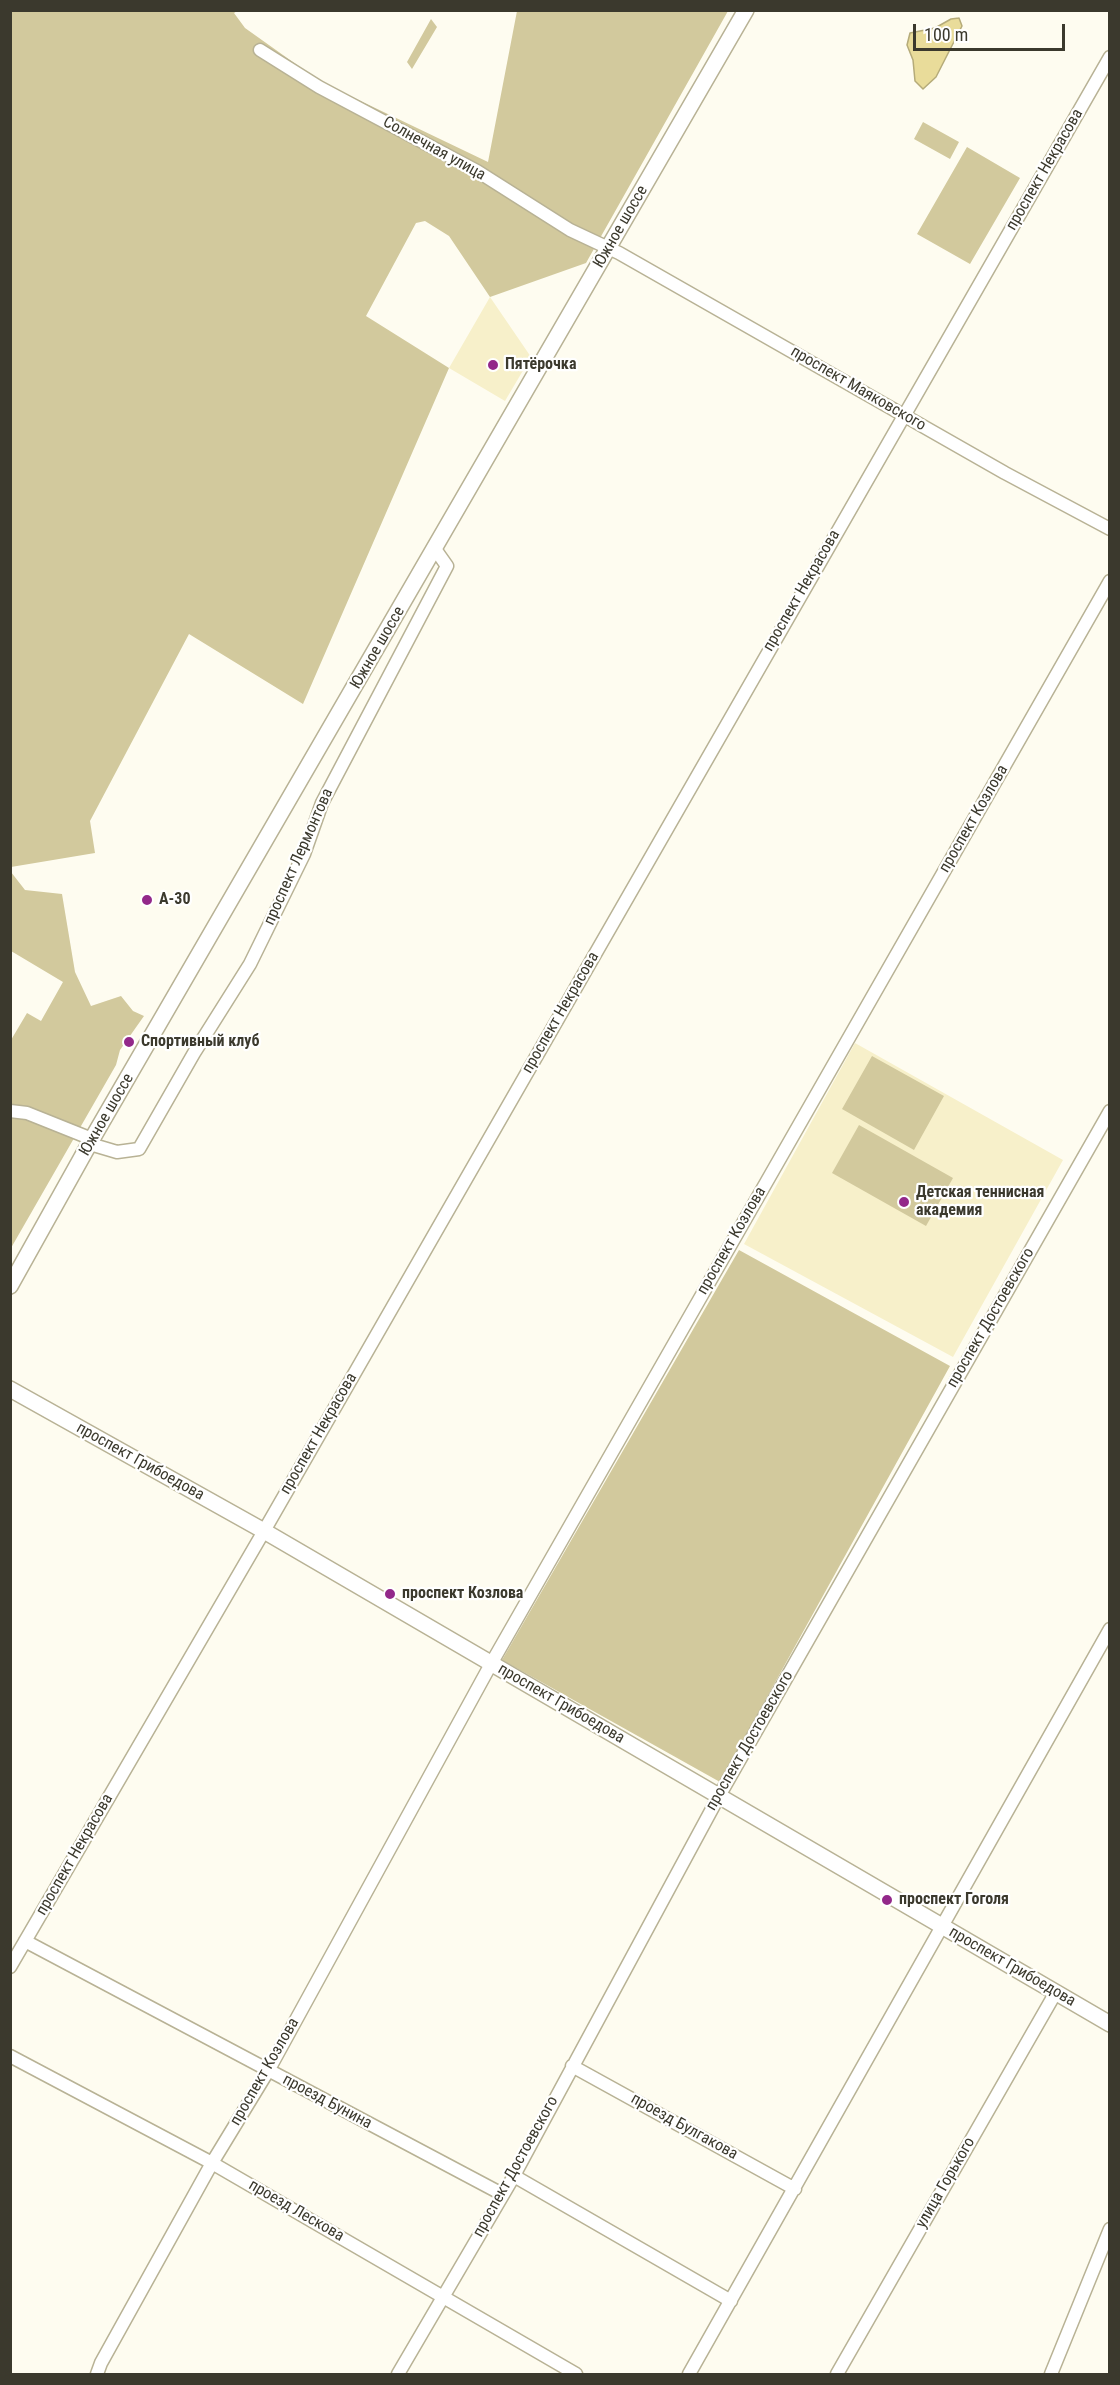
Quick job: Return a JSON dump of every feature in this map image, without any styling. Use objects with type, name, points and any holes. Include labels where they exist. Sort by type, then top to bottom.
[{"type":"street","name":"Южное шоссе","points":[[10,1286],[91,1141],[746,10]]},
{"type":"street","name":"Солнечная улица","points":[[260,50],[318,87],[477,171],[570,230],[609,248]]},
{"type":"street","name":"проспект Некрасова","points":[[10,1967],[264,1532],[903,414],[1110,57]]},
{"type":"street","name":"проспект Маяковского","points":[[609,248],[1110,529]]},
{"type":"street","name":"проспект Лермонтова","points":[[91,1141],[117,1152],[138,1149],[194,1053],[250,964],[304,854],[322,802],[447,566],[435,549]]},
{"type":"street","name":"проспект Козлова","points":[[97,2374],[212,2163],[268,2071],[491,1664],[1110,581]]},
{"type":"street","points":[[10,1111],[27,1113],[91,1141]]},
{"type":"street","name":"проспект Достоевского","points":[[398,2374],[514,2176],[718,1796],[1110,1111]]},
{"type":"street","name":"проспект Грибоедова","points":[[10,1389],[264,1532],[1110,2024]]},
{"type":"street","points":[[689,2374],[1110,1629]]},
{"type":"street","name":"проезд Бунина","points":[[25,1941],[502,2194]]},
{"type":"street","name":"улица Горького","points":[[837,2374],[1056,1992]]},
{"type":"street","name":"проезд Лескова","points":[[10,2056],[212,2163],[576,2374]]},
{"type":"street","name":"проезд Булгакова","points":[[572,2066],[795,2189]]},
{"type":"street","points":[[514,2176],[731,2301]]},
{"type":"street","points":[[1051,2374],[1110,2229]]},
{"type":"shaded area","points":[[11,11],[237,11],[234,13],[245,28],[321,82],[488,162],[517,11],[728,11],[586,263],[490,297],[449,236],[425,221],[416,223],[366,316],[449,368],[303,704],[189,634],[90,821],[95,853],[11,867]]},
{"type":"shaded area","points":[[959,18],[962,26],[936,77],[923,89],[915,81],[913,60],[907,45],[910,33],[935,28],[951,19]]},
{"type":"shaded area","points":[[431,19],[437,27],[412,69],[407,62]]},
{"type":"shaded area","points":[[923,122],[959,142],[950,159],[914,139]]},
{"type":"shaded area","points":[[967,147],[1020,178],[970,264],[917,234]]},
{"type":"shaded area","points":[[490,297],[531,357],[505,401],[449,368]]},
{"type":"shaded area","points":[[11,872],[25,890],[62,894],[75,972],[91,1006],[121,996],[133,1011],[144,1016],[120,1050],[116,1065],[11,1248],[11,1040],[27,1013],[41,1021],[63,982],[11,951]]},
{"type":"shaded area","name":"Детская теннисная академия","points":[[855,1043],[1063,1160],[953,1357],[744,1244]]},
{"type":"shaded area","points":[[872,1056],[944,1096],[914,1150],[842,1109]]},
{"type":"shaded area","points":[[859,1125],[953,1178],[926,1226],[832,1173]]},
{"type":"shaded area","points":[[739,1250],[950,1366],[720,1782],[502,1660]]},
{"type":"place","name":"Пятёрочка","points":[[493,365]]},
{"type":"place","name":"А-30","points":[[147,900]]},
{"type":"place","name":"Спортивный клуб","points":[[129,1042]]},
{"type":"place","name":"Детская теннисная академия","points":[[904,1202]]},
{"type":"place","name":"проспект Козлова","points":[[390,1594]]},
{"type":"place","name":"проспект Гоголя","points":[[887,1900]]}]
